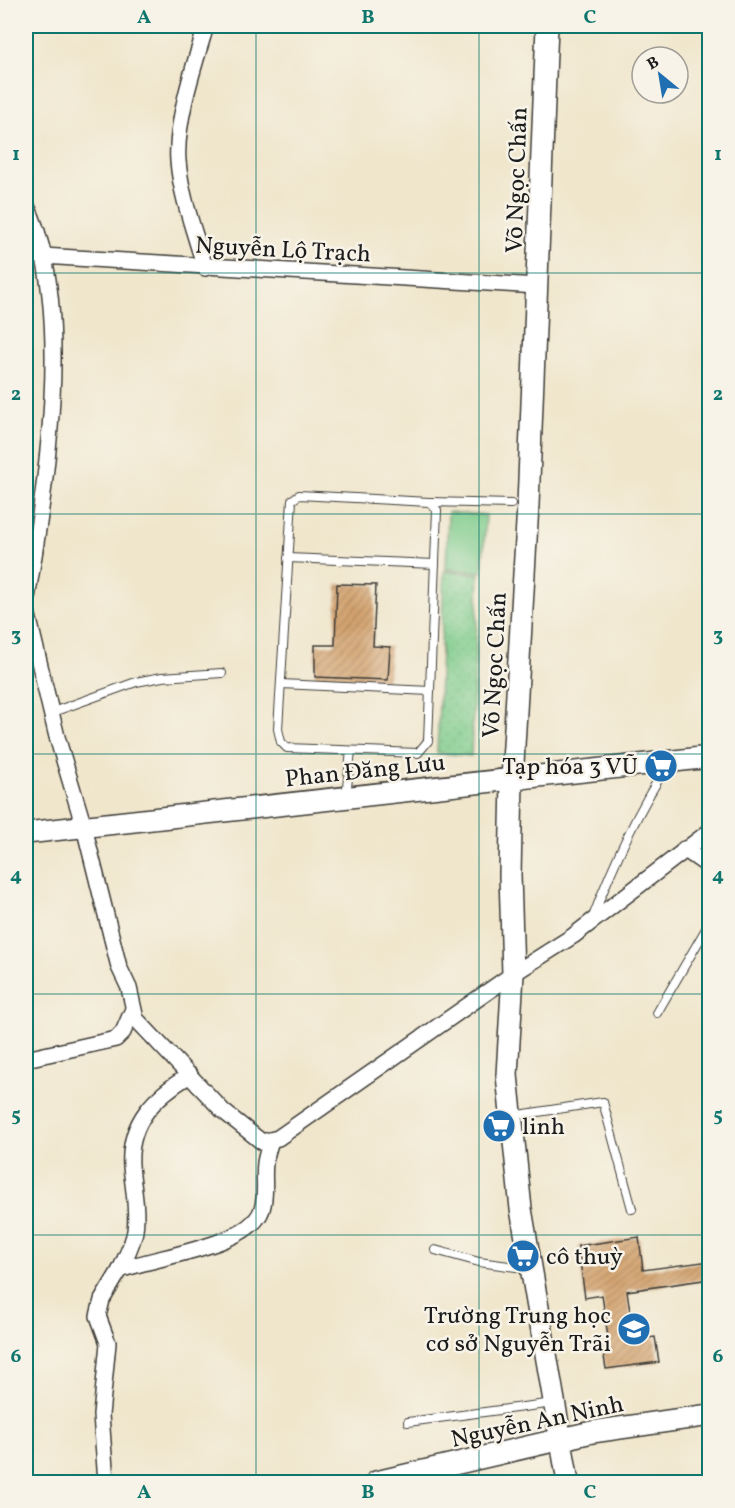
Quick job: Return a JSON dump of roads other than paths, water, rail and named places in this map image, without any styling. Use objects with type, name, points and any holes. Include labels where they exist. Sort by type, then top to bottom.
[{"type":"street","points":[[205,268],[181,182],[178,159],[179,135],[206,26]]},
{"type":"street","name":"Võ Ngọc Chấn","points":[[547,26],[537,286],[512,780],[510,874],[513,974],[507,1075],[510,1117],[531,1269],[568,1482]]},
{"type":"street","points":[[26,204],[37,227],[52,311],[50,400],[42,503],[26,605],[50,713],[84,827],[118,967],[129,988],[136,1019],[223,1111],[262,1142],[278,1138],[591,921],[710,831]]},
{"type":"street","name":"Nguyễn Lộ Trạch","points":[[26,255],[205,268],[537,286]]},
{"type":"street","name":"Phan Đăng Lưu","points":[[26,833],[710,757]]},
{"type":"street","points":[[684,849],[710,867]]},
{"type":"street","points":[[26,1059],[116,1039],[123,1032],[133,1009]]},
{"type":"street","points":[[106,1482],[101,1415],[108,1343],[98,1316],[102,1300],[120,1270],[135,1234],[131,1142],[135,1128],[158,1096],[190,1075]]},
{"type":"street","points":[[120,1270],[212,1244],[230,1237],[256,1220],[262,1210],[265,1161],[271,1140]]},
{"type":"street","name":"Nguyễn An Ninh","points":[[376,1482],[592,1432],[710,1415]]},
{"type":"lane","points":[[429,502],[437,510],[428,741],[424,749],[418,753],[287,747],[281,742],[278,729],[292,500],[299,495],[512,504]]},
{"type":"lane","points":[[288,558],[435,564]]},
{"type":"lane","points":[[50,713],[136,682],[162,677],[222,673]]},
{"type":"lane","points":[[281,684],[430,691]]},
{"type":"lane","points":[[346,798],[351,751]]},
{"type":"lane","points":[[591,921],[613,865],[650,794],[670,762]]},
{"type":"lane","points":[[657,1013],[710,922]]},
{"type":"lane","points":[[510,1117],[603,1102],[632,1209]]},
{"type":"lane","points":[[435,1250],[479,1262],[531,1269]]},
{"type":"lane","points":[[408,1422],[556,1403]]},
{"type":"place","name":"Tạp hóa 3 VŨ","points":[[661,766]]},
{"type":"place","name":"linh","points":[[499,1126]]},
{"type":"place","name":"cô thuỳ","points":[[523,1256]]},
{"type":"place","name":"Trường Trung học cơ sở Nguyễn Trãi","points":[[634,1329]]}]
